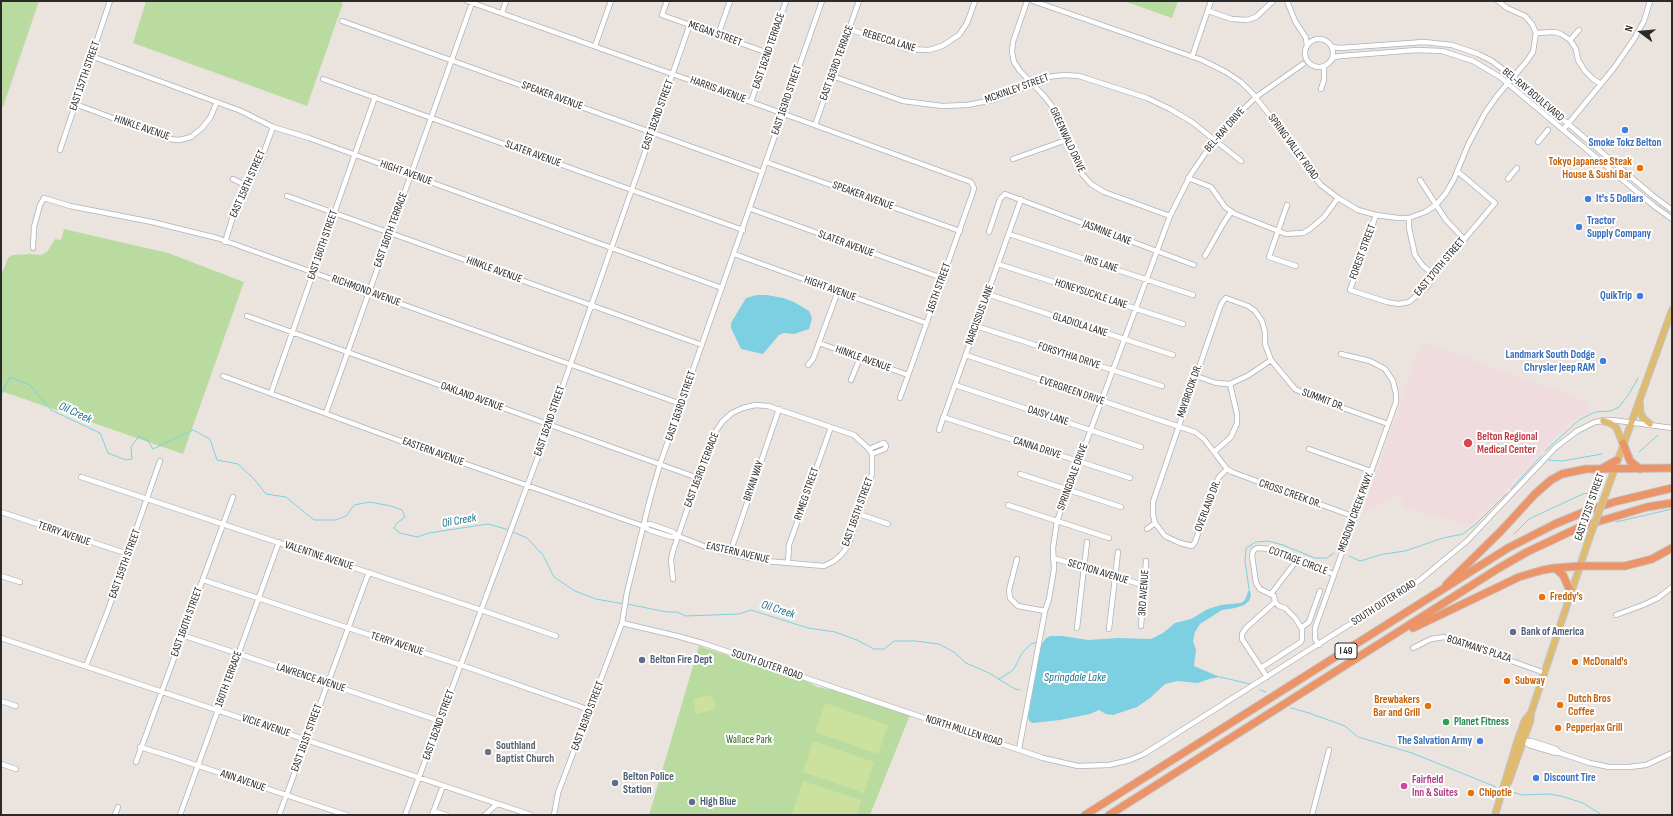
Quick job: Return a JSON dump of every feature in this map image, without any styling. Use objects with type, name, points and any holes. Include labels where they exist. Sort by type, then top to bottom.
[{"type":"highway","points":[[1623,443],[1630,461],[1640,469]]},
{"type":"highway","points":[[1599,470],[1616,460]]},
{"type":"highway","points":[[1439,592],[1550,480],[1562,474],[1586,469],[1613,470],[1672,468]]},
{"type":"highway","name":"I 49","points":[[1085,815],[1508,548],[1555,524],[1614,502],[1672,488]]},
{"type":"highway","name":"I 49","points":[[1109,815],[1321,682],[1498,568],[1550,540],[1580,527],[1647,507],[1672,503]]},
{"type":"highway","points":[[1321,682],[1416,626],[1519,577],[1555,568],[1580,566],[1625,566],[1652,559],[1672,548]]},
{"type":"highway","points":[[1555,568],[1563,575],[1571,593]]},
{"type":"main road","name":"EAST 171ST STREET","points":[[1495,815],[1504,789],[1512,774],[1513,766],[1520,746],[1525,720],[1530,713],[1545,673],[1616,460],[1670,320],[1672,310]]},
{"type":"main road","points":[[1639,401],[1640,411],[1643,418],[1650,424]]},
{"type":"main road","points":[[1603,421],[1616,427],[1623,443]]},
{"type":"main road","name":"EAST 171ST STREET","points":[[1504,789],[1505,779],[1521,740]]},
{"type":"street","name":"EAST 157TH STREET","points":[[60,150],[110,1]]},
{"type":"street","points":[[502,13],[506,1]]},
{"type":"street","points":[[595,46],[611,1]]},
{"type":"street","name":"MEGAN STREET","points":[[667,1],[662,15],[768,53]]},
{"type":"street","points":[[718,35],[730,1]]},
{"type":"street","name":"EAST 162ND TERRACE","points":[[751,102],[786,1]]},
{"type":"street","name":"EAST 163RD STREET","points":[[554,815],[558,793],[622,624],[627,592],[660,464],[822,1]]},
{"type":"street","name":"EAST 163RD TERRACE","points":[[815,125],[859,1]]},
{"type":"street","name":"REBECCA LANE","points":[[849,29],[907,49],[929,50],[942,46],[958,34],[967,23],[975,1]]},
{"type":"street","name":"GREENWALD DRIVE","points":[[1027,1],[1013,42],[1012,52],[1016,67],[1051,104],[1069,139],[1079,168],[1087,180],[1097,188],[1170,216]]},
{"type":"street","name":"SPRING VALLEY ROAD","points":[[1033,1],[1212,64],[1226,72],[1241,82],[1256,97],[1314,177],[1338,198],[1358,210],[1376,215],[1398,218],[1409,218],[1425,212],[1436,205],[1446,193],[1480,122],[1497,96],[1530,57],[1534,46],[1536,33]]},
{"type":"street","points":[[1192,57],[1211,1]]},
{"type":"street","points":[[1208,11],[1232,19],[1247,20],[1256,17],[1273,1]]},
{"type":"street","points":[[1287,1],[1294,21],[1306,38],[1303,64],[1324,67],[1324,80],[1321,89]]},
{"type":"street","points":[[1498,1],[1507,8],[1525,16],[1532,24],[1536,33],[1555,32],[1570,40],[1576,49],[1578,60],[1584,71],[1601,84]]},
{"type":"street","points":[[1564,130],[1601,84],[1634,39],[1644,21],[1650,1]]},
{"type":"street","name":"HARRIS AVENUE","points":[[470,2],[968,180]]},
{"type":"street","name":"EAST 160TH TERRACE","points":[[326,413],[411,175],[470,2]]},
{"type":"street","name":"SPEAKER AVENUE","points":[[342,21],[652,131],[762,172]]},
{"type":"street","name":"EAST 162ND STREET","points":[[405,815],[513,526],[690,24]]},
{"type":"street","points":[[1570,40],[1579,30]]},
{"type":"street","points":[[1306,38],[1317,39]]},
{"type":"street","points":[[1306,47],[1317,39]]},
{"type":"street","name":"BEL-RAY BOULEVARD","points":[[1317,39],[1327,41],[1333,47],[1340,48],[1410,42],[1432,42],[1452,45],[1478,54],[1513,77],[1672,210]]},
{"type":"street","points":[[1432,42],[1432,50]]},
{"type":"street","points":[[1332,60],[1334,54],[1333,47]]},
{"type":"street","name":"BEL-RAY BOULEVARD","points":[[1324,67],[1334,57],[1408,50],[1432,50],[1453,54],[1473,61],[1490,70],[1508,83],[1661,212],[1672,219]]},
{"type":"street","name":"HIGHT AVENUE","points":[[91,56],[217,102],[273,127],[309,138],[722,288]]},
{"type":"street","points":[[1305,57],[1311,65]]},
{"type":"street","name":"BEL-RAY DRIVE","points":[[1170,216],[1188,178],[1215,140],[1239,113],[1256,97],[1303,64]]},
{"type":"street","name":"MCKINLEY STREET","points":[[832,76],[894,98],[918,104],[942,106],[966,105],[988,101],[1056,76],[1079,76],[1160,104],[1188,119],[1241,161]]},
{"type":"street","name":"SLATER AVENUE","points":[[323,79],[743,230]]},
{"type":"street","name":"EAST 160TH STREET","points":[[271,393],[375,97]]},
{"type":"street","name":"HINKLE AVENUE","points":[[75,104],[169,139],[180,140],[191,137],[202,128],[210,118],[217,102]]},
{"type":"street","name":"EAST 158TH STREET","points":[[225,242],[236,207],[260,163],[273,127]]},
{"type":"street","points":[[1538,142],[1548,130]]},
{"type":"street","points":[[1013,159],[1069,139]]},
{"type":"street","name":"SPEAKER AVENUE","points":[[766,162],[960,231]]},
{"type":"street","points":[[1508,179],[1517,168]]},
{"type":"street","points":[[1618,176],[1623,170]]},
{"type":"street","name":"EAST 170TH STREET","points":[[1350,290],[1387,302],[1404,303],[1409,302],[1422,292],[1434,275],[1495,203],[1457,171]]},
{"type":"street","points":[[1188,178],[1211,187],[1225,207],[1241,218],[1286,234],[1296,234],[1310,229],[1324,217],[1338,198]]},
{"type":"street","points":[[233,179],[247,186]]},
{"type":"street","name":"165TH STREET","points":[[900,398],[973,192],[973,184],[968,180]]},
{"type":"street","points":[[1420,180],[1446,220],[1464,239]]},
{"type":"street","name":"JASMINE LANE","points":[[989,232],[1002,195],[1005,194],[1194,265]]},
{"type":"street","name":"HINKLE AVENUE","points":[[287,196],[702,345]]},
{"type":"street","name":"RICHMOND AVENUE","points":[[33,248],[34,227],[40,205],[44,198],[70,206],[152,222],[225,242],[313,272],[682,404]]},
{"type":"street","name":"NARCISSUS LANE","points":[[938,430],[1021,199]]},
{"type":"street","points":[[1287,205],[1269,257],[1296,266]]},
{"type":"street","points":[[1661,212],[1666,206]]},
{"type":"street","name":"SLATER AVENUE","points":[[750,209],[942,278]]},
{"type":"street","points":[[1205,256],[1231,212]]},
{"type":"street","name":"FOREST STREET","points":[[1350,290],[1376,215]]},
{"type":"street","name":"SPRINGDALE DRIVE","points":[[1019,749],[1040,634],[1049,599],[1054,568],[1053,558],[1057,521],[1170,216]]},
{"type":"street","points":[[1409,218],[1409,228],[1414,254],[1423,266],[1434,275]]},
{"type":"street","name":"IRIS LANE","points":[[1008,234],[1193,295]]},
{"type":"street","name":"HIGHT AVENUE","points":[[734,254],[926,323]]},
{"type":"street","name":"HONEYSUCKLE LANE","points":[[998,264],[1183,324]]},
{"type":"street","points":[[808,364],[813,359],[838,291]]},
{"type":"street","name":"GLADIOLA LANE","points":[[987,294],[1173,355]]},
{"type":"street","name":"MAYBROOK DR.","points":[[1155,524],[1153,502],[1178,425],[1220,307],[1226,298],[1248,306],[1262,321],[1265,332],[1265,344],[1271,360]]},
{"type":"street","name":"OAKLAND AVENUE","points":[[247,316],[698,478]]},
{"type":"street","name":"FORSYTHIA DRIVE","points":[[976,326],[1162,386]]},
{"type":"street","name":"HINKLE AVENUE","points":[[819,343],[908,375]]},
{"type":"street","name":"MEADOW CREEK PKWY.","points":[[1319,645],[1315,638],[1314,632],[1333,574],[1396,402],[1393,381],[1385,369],[1377,363],[1342,354]]},
{"type":"street","name":"EVERGREEN DRIVE","points":[[966,355],[1101,401],[1178,425],[1200,435],[1227,468]]},
{"type":"street","points":[[851,380],[860,358]]},
{"type":"street","points":[[1196,376],[1216,383],[1230,384],[1249,375],[1271,360]]},
{"type":"street","name":"SUMMIT DR.","points":[[1271,360],[1295,389],[1388,424]]},
{"type":"street","name":"EASTERN AVENUE","points":[[223,376],[527,486],[643,526],[650,524],[673,532],[678,536],[730,553],[766,561],[824,566]]},
{"type":"street","points":[[1214,452],[1231,437],[1237,423],[1237,414],[1230,384]]},
{"type":"street","name":"DAISY LANE","points":[[955,385],[1141,447]]},
{"type":"street","name":"EAST 163RD TERRACE","points":[[673,579],[671,560],[714,434],[722,422],[732,413],[743,408],[755,405],[779,409]]},
{"type":"street","points":[[779,409],[854,435],[869,449],[872,454],[885,449],[886,446],[884,443],[869,449]]},
{"type":"street","name":"BRYAN WAY","points":[[730,553],[779,409]]},
{"type":"street","name":"CANNA DRIVE","points":[[943,417],[1130,478]]},
{"type":"street","name":"SOUTH OUTER ROAD","points":[[1072,765],[1109,765],[1140,756],[1407,589],[1438,566],[1472,536],[1561,442],[1586,426],[1603,421],[1632,421],[1672,428]]},
{"type":"street","name":"RYMEG STREET","points":[[788,563],[789,545],[831,427]]},
{"type":"street","points":[[1309,449],[1372,470]]},
{"type":"street","name":"EAST 165TH STREET","points":[[824,566],[834,561],[848,546],[872,474],[872,454]]},
{"type":"street","name":"EAST 159TH STREET","points":[[86,666],[108,610],[160,461]]},
{"type":"street","name":"OVERLAND DR.","points":[[1155,524],[1159,530],[1170,539],[1192,546],[1195,542],[1214,486],[1227,468]]},
{"type":"street","name":"CROSS CREEK DR.","points":[[1227,468],[1249,480],[1355,517]]},
{"type":"street","points":[[1020,474],[1121,507]]},
{"type":"street","name":"VALENTINE AVENUE","points":[[81,477],[148,498],[556,636]]},
{"type":"street","name":"EAST 160TH STREET","points":[[140,747],[233,497]]},
{"type":"street","points":[[1008,505],[1109,538]]},
{"type":"street","name":"TERRY AVENUE","points":[[1,512],[128,554]]},
{"type":"street","points":[[859,514],[888,524]]},
{"type":"street","points":[[1147,529],[1155,524]]},
{"type":"street","name":"160TH TERRACE","points":[[180,815],[279,542]]},
{"type":"street","points":[[1077,628],[1087,542]]},
{"type":"street","name":"COTTAGE CIRCLE","points":[[1275,602],[1274,596],[1260,589],[1256,583],[1252,556],[1255,549],[1272,549],[1333,574]]},
{"type":"street","points":[[1108,630],[1118,552]]},
{"type":"street","name":"SECTION AVENUE","points":[[1053,558],[1144,586]]},
{"type":"street","points":[[1017,559],[1009,590],[1010,598],[1018,606],[1045,611]]},
{"type":"street","points":[[1271,594],[1297,560]]},
{"type":"street","name":"3RD AVENUE","points":[[1141,626],[1146,561]]},
{"type":"street","name":"EAST 161ST STREET","points":[[279,815],[368,572]]},
{"type":"street","points":[[1,576],[20,582]]},
{"type":"street","name":"TERRY AVENUE","points":[[203,580],[461,665],[590,710]]},
{"type":"street","points":[[1616,615],[1658,598],[1672,587]]},
{"type":"street","name":"COTTAGE CIRCLE","points":[[1301,628],[1309,622],[1320,591]]},
{"type":"street","points":[[1261,668],[1301,642],[1302,639],[1301,628],[1291,613],[1275,602],[1246,628],[1242,634],[1244,644],[1267,677]]},
{"type":"street","name":"SOUTH OUTER ROAD","points":[[622,624],[702,643],[909,713]]},
{"type":"street","name":"LAWRENCE AVENUE","points":[[182,635],[440,721]]},
{"type":"street","name":"BOATMAN'S PLAZA","points":[[1413,648],[1430,639],[1444,637],[1545,673]]},
{"type":"street","name":"VICIE AVENUE","points":[[1,638],[497,804],[515,813],[530,815]]},
{"type":"street","points":[[1,701],[16,706]]},
{"type":"street","name":"NORTH MULLEN ROAD","points":[[909,713],[1043,758],[1072,765]]},
{"type":"street","points":[[1521,740],[1531,741],[1556,749],[1560,753],[1599,766],[1619,768],[1646,765],[1672,753]]},
{"type":"street","points":[[136,762],[140,747]]},
{"type":"street","name":"ANN AVENUE","points":[[140,747],[346,815]]},
{"type":"street","points":[[1312,815],[1330,750]]},
{"type":"street","points":[[1,764],[16,769]]},
{"type":"street","points":[[442,786],[433,813],[446,815]]},
{"type":"street","points":[[485,815],[497,804]]},
{"type":"street","points":[[116,815],[118,807]]},
{"type":"shaded area","name":"Belton Regional Medical Center","points":[[1425,343],[1586,401],[1590,412],[1575,419],[1559,433],[1503,493],[1469,526],[1404,507],[1399,494],[1362,515],[1420,347]]},
{"type":"green space","points":[[3,1],[39,1],[3,107],[1,106],[1,6]]},
{"type":"green space","points":[[146,1],[338,1],[343,3],[307,106],[133,43]]},
{"type":"green space","points":[[1124,1],[1178,1],[1172,18]]},
{"type":"green space","points":[[64,229],[168,253],[244,282],[183,454],[1,391],[1,271],[3,271],[8,258],[12,255],[41,255],[47,252],[55,239],[61,240]]},
{"type":"green space","name":"Wallace Park","points":[[699,646],[806,681],[817,687],[834,690],[910,715],[870,815],[649,815]]},
{"type":"green space","points":[[711,695],[716,706],[713,710],[696,714],[693,699]]},
{"type":"green space","points":[[825,703],[888,725],[878,754],[815,732]]},
{"type":"green space","points":[[813,741],[874,762],[864,793],[803,772]]},
{"type":"green space","points":[[803,781],[861,800],[857,815],[792,814]]},
{"type":"water","points":[[757,295],[783,298],[794,302],[809,311],[812,318],[809,329],[794,334],[784,333],[779,335],[763,354],[741,349],[731,328],[731,323],[746,298]]},
{"type":"water","name":"Springdale Lake","points":[[1249,589],[1251,595],[1249,601],[1244,605],[1222,610],[1200,624],[1195,632],[1193,641],[1196,650],[1194,666],[1220,677],[1198,683],[1177,681],[1165,684],[1150,698],[1137,707],[1113,715],[1106,714],[1099,710],[1090,714],[1060,720],[1030,722],[1028,718],[1041,645],[1046,638],[1050,636],[1062,636],[1088,640],[1118,638],[1151,639],[1163,633],[1175,623],[1191,619],[1208,609],[1221,605],[1241,603],[1245,600]]},
{"type":"waterway","name":"Oil Creek","points":[[1,395],[10,377],[30,385],[51,410],[100,433],[108,453],[126,460],[132,459],[131,447],[139,436],[148,441],[153,449],[193,430],[210,439],[217,460],[238,464],[255,480],[266,494],[286,497],[314,520],[336,520],[346,516],[354,505],[370,502],[391,506],[402,510],[405,517],[397,523],[394,528],[400,533],[417,537],[429,533],[488,524],[509,530]]},
{"type":"waterway","points":[[1545,451],[1579,420],[1595,412],[1611,411],[1619,407],[1629,394],[1638,378]]},
{"type":"waterway","points":[[1639,452],[1658,435]]},
{"type":"waterway","points":[[1549,460],[1562,461],[1602,454]]},
{"type":"waterway","points":[[1511,489],[1541,456]]},
{"type":"waterway","points":[[1349,556],[1360,561],[1384,554],[1405,551],[1443,538],[1463,534],[1477,523],[1507,493]]},
{"type":"waterway","points":[[1514,534],[1529,519],[1585,493],[1588,494]]},
{"type":"waterway","points":[[1616,522],[1672,509]]},
{"type":"waterway","name":"Oil Creek","points":[[511,531],[527,538],[543,555],[554,577],[575,591],[596,599],[624,604]]},
{"type":"waterway","points":[[1249,589],[1245,561],[1246,548],[1256,542],[1268,541],[1283,545],[1315,558],[1327,558],[1334,553]]},
{"type":"waterway","name":"Oil Creek","points":[[627,604],[667,612],[677,612],[686,616],[739,614],[751,610],[808,628],[835,632],[857,640],[874,649],[884,649],[894,641],[915,641],[939,644],[954,652],[966,663],[989,673],[1015,689],[1020,690]]},
{"type":"waterway","points":[[999,679],[1014,669],[1022,653],[1031,644],[1037,642]]},
{"type":"waterway","points":[[1220,677],[1250,684]]},
{"type":"waterway","points":[[1260,690],[1266,692]]},
{"type":"waterway","points":[[1291,708],[1345,726],[1358,737],[1412,753],[1496,787]]},
{"type":"waterway","points":[[1512,792],[1523,795],[1549,794],[1561,796],[1583,803],[1602,815]]},
{"type":"place","name":"Smoke Tokz Belton","points":[[1625,130]]},
{"type":"place","name":"Tokyo Japanese Steak House & Sushi Bar","points":[[1640,168]]},
{"type":"place","name":"It's 5 Dollars","points":[[1588,199]]},
{"type":"place","name":"Tractor Supply Company","points":[[1579,227]]},
{"type":"place","name":"QuikTrip","points":[[1640,296]]},
{"type":"place","name":"Landmark South Dodge Chrysler Jeep RAM","points":[[1603,361]]},
{"type":"place","name":"Belton Regional Medical Center","points":[[1468,443]]},
{"type":"place","name":"Freddy's","points":[[1542,597]]},
{"type":"place","name":"Bank of America","points":[[1513,632]]},
{"type":"place","name":"Belton Fire Dept","points":[[642,660]]},
{"type":"place","name":"McDonald's","points":[[1575,662]]},
{"type":"place","name":"Subway","points":[[1507,681]]},
{"type":"place","name":"Dutch Bros Coffee","points":[[1560,705]]},
{"type":"place","name":"Brewbakers Bar and Grill","points":[[1428,706]]},
{"type":"place","name":"Planet Fitness","points":[[1446,722]]},
{"type":"place","name":"PepperJax Grill","points":[[1558,728]]},
{"type":"place","name":"The Salvation Army","points":[[1480,741]]},
{"type":"place","name":"Southland Baptist Church","points":[[488,752]]},
{"type":"place","name":"Discount Tire","points":[[1536,778]]},
{"type":"place","name":"Belton Police Station","points":[[615,783]]},
{"type":"place","name":"Fairfield Inn & Suites","points":[[1404,786]]},
{"type":"place","name":"Chipotle","points":[[1471,793]]},
{"type":"place","name":"High Blue","points":[[692,802]]}]
